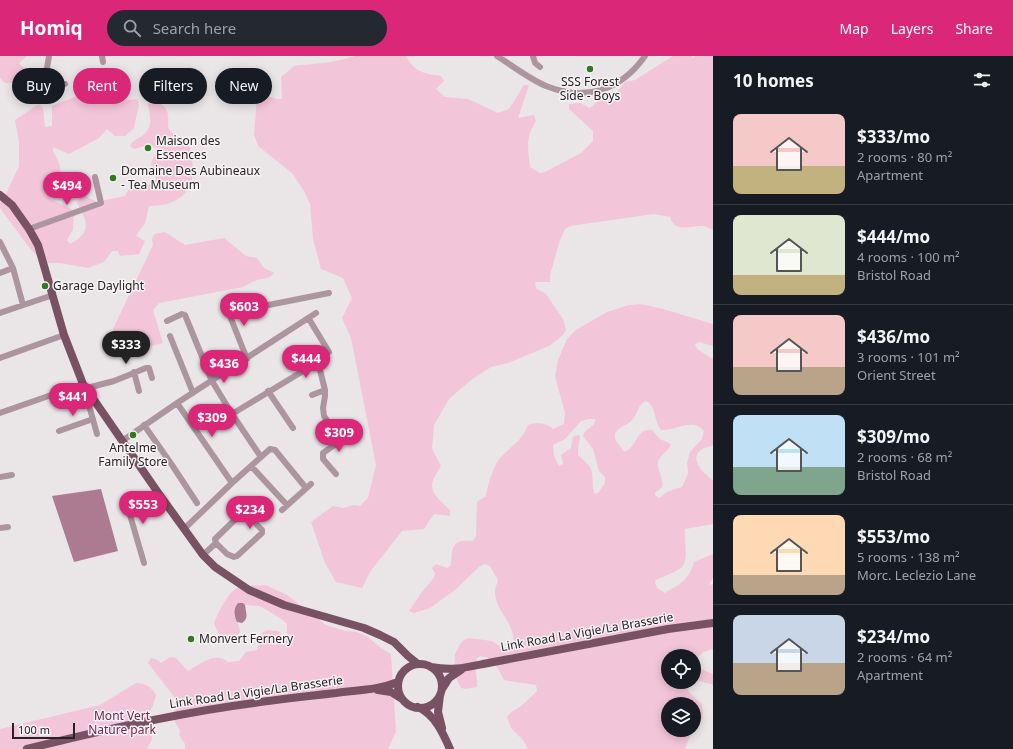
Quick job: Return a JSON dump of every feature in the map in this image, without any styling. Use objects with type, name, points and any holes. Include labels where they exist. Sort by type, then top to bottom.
[{"type":"main road","points":[[0,194],[12,205],[38,245],[64,335],[85,386],[203,555],[215,567],[249,590],[284,605],[364,628],[387,638],[394,642],[418,664]]},
{"type":"main road","name":"Link Road La Vigie/La Brasserie","points":[[431,667],[449,670],[465,668],[668,629],[713,623]]},
{"type":"main road","points":[[399,647],[404,663],[404,671]]},
{"type":"main road","points":[[403,700],[399,691],[398,682],[404,671],[413,665],[418,664],[431,667],[435,670],[441,679],[438,712],[450,749]]},
{"type":"main road","points":[[418,707],[428,706],[433,703],[449,678],[465,668]]},
{"type":"main road","name":"Link Road La Vigie/La Brasserie","points":[[27,749],[130,724],[193,712],[271,700],[372,688],[398,682]]},
{"type":"main road","points":[[372,688],[391,692],[410,705],[425,710],[432,717],[445,737]]},
{"type":"street","points":[[47,68],[50,56]]},
{"type":"street","points":[[496,56],[545,86],[565,92],[578,93],[596,92],[621,82],[632,72],[645,56]]},
{"type":"street","points":[[533,56],[535,63],[540,67]]},
{"type":"street","points":[[29,229],[101,203],[95,177]]},
{"type":"street","points":[[0,242],[13,268],[23,305]]},
{"type":"street","points":[[0,273],[13,268]]},
{"type":"street","points":[[228,313],[329,293]]},
{"type":"street","points":[[0,313],[53,295]]},
{"type":"street","points":[[224,301],[247,359]]},
{"type":"street","points":[[122,441],[177,403],[310,319],[316,313]]},
{"type":"street","points":[[167,321],[182,314],[185,315],[212,381],[261,457]]},
{"type":"street","points":[[310,319],[329,352]]},
{"type":"street","points":[[0,358],[64,335]]},
{"type":"street","points":[[170,336],[193,393]]},
{"type":"street","points":[[232,414],[318,362],[325,390],[323,408],[324,416],[339,438],[338,443],[322,456],[336,474]]},
{"type":"street","points":[[0,414],[85,386],[114,381],[134,372],[148,368],[152,378]]},
{"type":"street","points":[[134,372],[140,391]]},
{"type":"street","points":[[85,386],[97,434]]},
{"type":"street","points":[[312,395],[325,390]]},
{"type":"street","points":[[268,391],[282,407],[292,428]]},
{"type":"street","points":[[177,403],[232,483]]},
{"type":"street","points":[[59,431],[93,419]]},
{"type":"street","points":[[144,425],[197,503]]},
{"type":"street","points":[[184,529],[232,483],[261,457],[270,449],[275,450],[308,486],[284,507],[251,466]]},
{"type":"street","points":[[0,477],[12,475]]},
{"type":"street","points":[[144,563],[130,515],[131,510],[159,494]]},
{"type":"street","points":[[203,555],[216,543],[215,539],[244,511],[262,530],[262,533],[234,557],[228,554],[216,543]]},
{"type":"street","points":[[0,528],[8,527]]},
{"type":"green space","points":[[0,56],[27,56],[19,63],[23,68],[12,68],[12,82],[5,83],[0,78]]},
{"type":"green space","points":[[356,56],[406,56],[416,69],[441,76],[444,81],[436,89],[445,97],[468,99],[498,113],[509,109],[524,85],[529,85],[518,118],[534,115],[536,121],[530,133],[528,143],[530,167],[540,173],[545,172],[581,153],[593,141],[593,131],[569,109],[569,104],[580,103],[590,108],[598,101],[614,96],[625,82],[635,80],[673,56],[691,56],[694,58],[696,56],[713,56],[713,230],[704,226],[680,227],[672,222],[670,217],[654,214],[570,226],[565,229],[560,240],[550,275],[550,282],[535,282],[536,288],[546,294],[563,319],[566,330],[563,335],[549,346],[508,363],[491,367],[471,380],[449,399],[434,425],[432,449],[441,466],[433,480],[432,486],[435,494],[450,510],[450,516],[434,514],[424,529],[402,531],[370,572],[362,588],[336,582],[325,563],[311,522],[333,506],[343,508],[354,505],[360,506],[368,498],[376,465],[351,338],[342,318],[352,298],[343,278],[321,269],[313,239],[310,204],[304,191],[292,173],[258,146],[254,135],[256,104],[272,104],[272,97],[282,99],[281,77],[294,66],[331,62]]},
{"type":"green space","points":[[73,97],[73,104],[131,104],[131,100],[138,99],[139,105],[134,128],[125,136],[115,136],[107,129],[99,138],[69,154],[53,147],[53,152],[60,168],[60,176],[59,186],[51,193],[50,199],[70,208],[74,212],[73,230],[67,240],[70,244],[77,240],[85,231],[86,226],[84,216],[77,203],[80,198],[85,196],[97,202],[125,196],[131,186],[153,184],[156,179],[151,163],[156,153],[156,147],[145,146],[134,149],[130,146],[134,141],[146,133],[150,125],[148,104],[162,104],[165,107],[168,113],[168,127],[178,139],[186,143],[190,148],[193,171],[189,188],[184,195],[177,200],[160,205],[149,206],[145,223],[136,236],[145,241],[139,254],[120,256],[118,251],[112,251],[104,262],[88,268],[60,263],[48,263],[39,258],[28,246],[0,208],[0,202],[7,192],[19,166],[19,142],[15,120],[39,104],[43,108],[45,127],[52,126],[52,106],[57,104],[65,104],[65,101]]},
{"type":"green space","points":[[165,232],[185,245],[224,238],[246,256],[257,258],[264,268],[274,273],[270,277],[254,281],[243,287],[159,303],[153,310],[163,343],[128,352],[113,329],[153,245],[152,239],[155,234]]},
{"type":"green space","points":[[641,304],[713,324],[713,346],[699,342],[695,344],[697,349],[713,359],[713,445],[702,449],[697,454],[696,458],[702,471],[713,480],[713,524],[685,529],[686,555],[684,564],[680,569],[656,580],[655,582],[657,588],[665,593],[687,577],[694,562],[713,554],[713,578],[709,585],[713,584],[713,649],[701,654],[701,649],[661,649],[661,689],[688,689],[694,697],[661,697],[661,737],[690,737],[685,749],[528,749],[523,740],[511,728],[507,717],[537,691],[536,685],[504,680],[494,663],[483,657],[478,657],[475,664],[477,687],[466,689],[461,688],[454,674],[455,654],[460,644],[464,640],[469,638],[492,641],[502,648],[508,648],[513,645],[512,631],[498,606],[496,599],[495,590],[498,580],[490,566],[485,564],[480,566],[455,590],[430,608],[414,613],[409,611],[433,579],[435,573],[432,568],[436,564],[447,568],[451,565],[454,545],[461,541],[473,541],[476,536],[477,502],[486,496],[491,476],[500,458],[523,435],[528,425],[548,425],[553,429],[564,424],[565,413],[555,376],[558,360],[567,339],[576,330],[607,312],[629,305]],"holes":[[[646,401],[652,406],[661,430],[695,425],[704,431],[702,439],[690,452],[687,463],[688,474],[682,487],[668,492],[660,498],[655,495],[655,493],[662,487],[658,462],[671,444],[660,439],[652,430],[646,430],[639,435],[632,447],[624,452],[615,437],[617,431],[635,417],[643,402]],[[595,419],[595,421],[593,425],[585,431],[583,436],[593,449],[599,471],[605,477],[605,483],[598,493],[595,494],[591,469],[578,455],[579,435],[573,437],[571,448],[561,455],[562,465],[559,466],[554,456],[553,445],[565,439],[581,421]]]},
{"type":"green space","points":[[266,585],[287,595],[326,625],[345,631],[357,632],[368,637],[391,654],[396,732],[388,749],[185,749],[185,744],[179,735],[180,730],[173,719],[173,713],[176,709],[175,698],[148,663],[151,658],[156,659],[161,663],[170,657],[176,658],[188,671],[213,658],[223,659],[228,662],[239,661],[246,652],[257,650],[262,633],[267,630],[278,631],[282,635],[287,635],[287,624],[283,620],[260,606],[245,605],[240,603],[235,611],[240,631],[238,637],[227,640],[224,639],[216,629],[214,623],[224,602],[232,592],[240,587]]},
{"type":"green space","points":[[701,669],[713,674],[713,685],[701,681]]},
{"type":"green space","name":"Mont Vert Nature park","points":[[136,683],[148,686],[156,695],[152,708],[148,713],[152,739],[147,749],[0,749],[0,729],[100,705]]},
{"type":"green space","points":[[701,703],[702,704],[703,717],[701,720]]},
{"type":"shaded area","points":[[101,489],[118,551],[74,562],[52,496]]},
{"type":"shaded area","points":[[238,603],[243,603],[245,605],[246,619],[242,623],[237,622],[235,614],[235,608]]},
{"type":"place","name":"SSS Forest Side - Boys","points":[[590,69]]},
{"type":"place","name":"Maison des Essences","points":[[148,148]]},
{"type":"place","name":"Domaine Des Aubineaux - Tea Museum","points":[[113,178]]},
{"type":"place","name":"Garage Daylight","points":[[45,286]]},
{"type":"place","name":"Antelme Family Store","points":[[133,435]]},
{"type":"place","name":"Monvert Fernery","points":[[191,639]]}]
